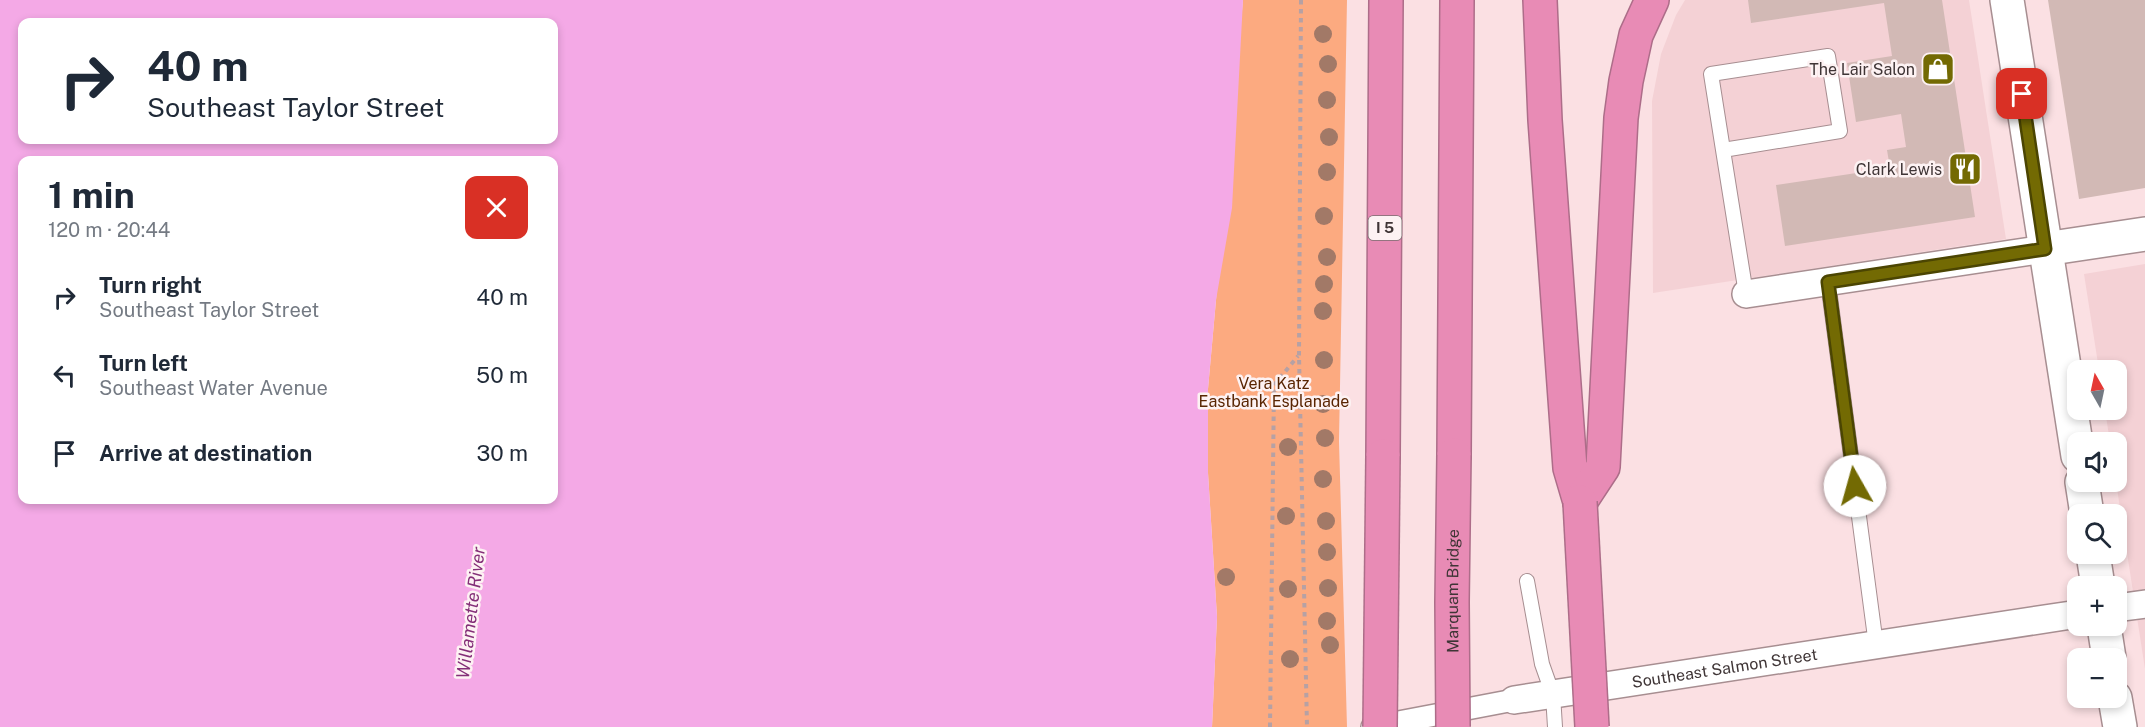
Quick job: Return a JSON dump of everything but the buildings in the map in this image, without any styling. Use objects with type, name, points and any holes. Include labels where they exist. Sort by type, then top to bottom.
[{"type":"highway","name":"I 5","points":[[1380,727],[1386,0]]},
{"type":"highway","name":"Marquam Bridge","points":[[1453,727],[1457,0]]},
{"type":"highway","points":[[1540,0],[1545,120],[1570,468],[1580,502],[1592,727]]},
{"type":"highway","points":[[1580,502],[1603,467],[1621,118],[1636,35],[1652,0]]},
{"type":"street","points":[[2007,0],[2074,432]]},
{"type":"street","points":[[1746,294],[2145,234]]},
{"type":"street","points":[[2127,606],[2145,604]]},
{"type":"street","name":"Southeast Salmon Street","points":[[1372,727],[1514,700],[2067,616]]},
{"type":"street","points":[[2117,708],[2120,727]]},
{"type":"lane","points":[[1723,150],[1840,131],[1828,56],[1711,74],[1723,150],[1746,294]]},
{"type":"lane","points":[[1828,282],[1876,645]]},
{"type":"lane","points":[[1527,581],[1542,664],[1553,695],[1555,727]]},
{"type":"path","points":[[1301,0],[1299,355],[1307,727]]},
{"type":"path","points":[[1270,727],[1274,385],[1299,355]]},
{"type":"shaded area","points":[[1685,0],[1969,0],[2006,239],[1653,293],[1652,101],[1661,54],[1676,15]]},
{"type":"shaded area","points":[[2145,264],[2145,669],[2127,553],[2127,504],[2119,504],[2118,492],[2127,492],[2127,432],[2108,432],[2107,420],[2127,420],[2127,360],[2097,360],[2084,274]]},
{"type":"green space","name":"Vera Katz Eastbank Esplanade","points":[[1243,0],[1347,0],[1339,441],[1347,727],[1212,727],[1217,617],[1208,473],[1208,389]]},
{"type":"water","name":"Willamette River","points":[[0,0],[1243,0],[1232,208],[1216,300],[1208,389],[1208,473],[1217,617],[1212,727],[0,727]]},
{"type":"place","name":"The Lair Salon","points":[[1938,69]]},
{"type":"place","name":"Clark Lewis","points":[[1965,169]]},
{"type":"route","points":[[1855,486],[1828,282],[2045,249],[2022,94]]}]
